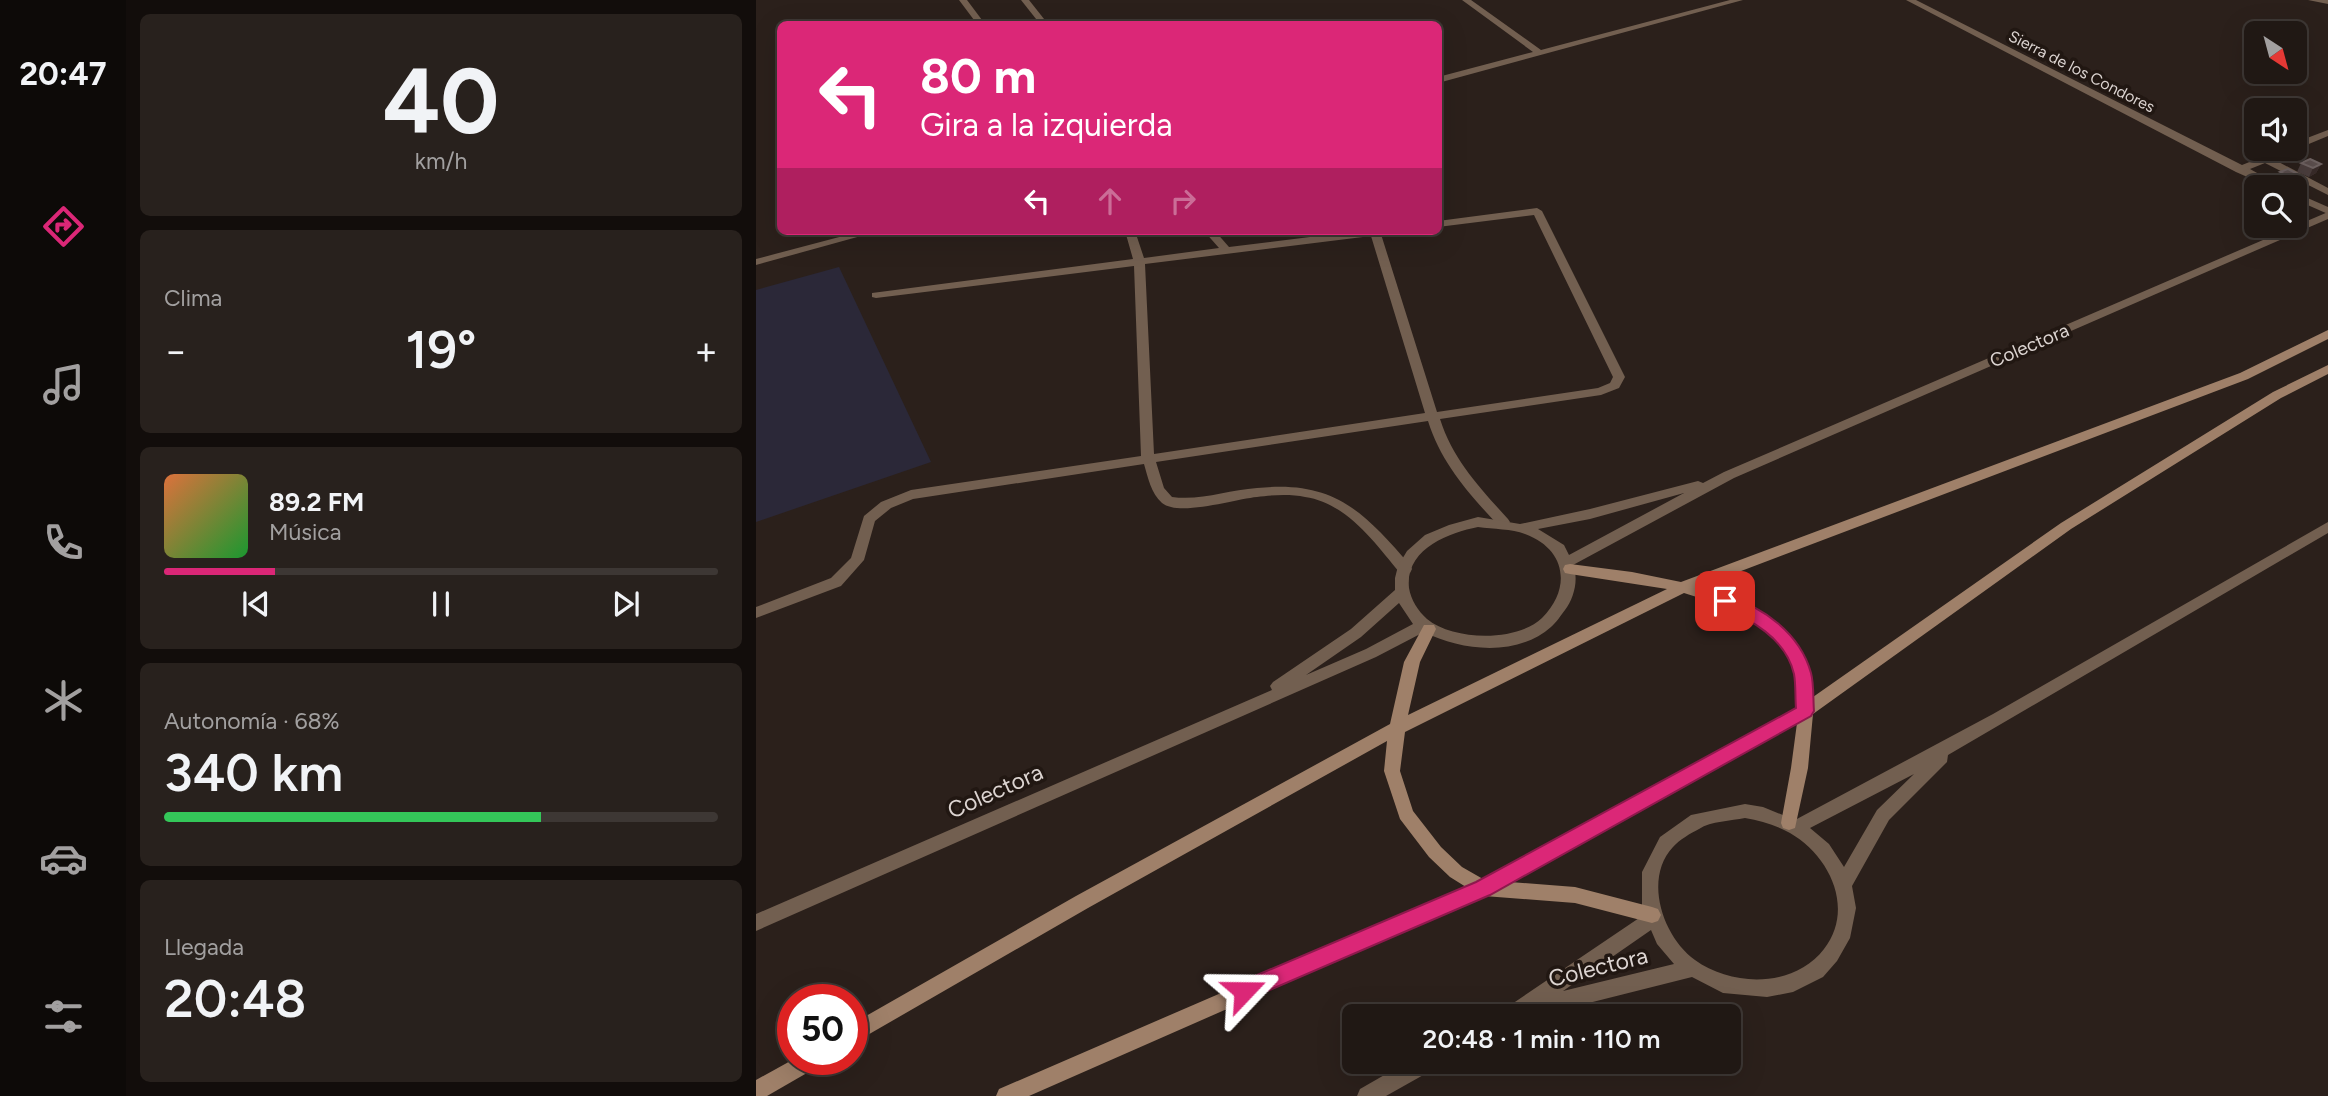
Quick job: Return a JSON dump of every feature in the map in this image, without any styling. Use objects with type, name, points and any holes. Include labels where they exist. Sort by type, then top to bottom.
[{"type":"main road","points":[[868,1026],[1082,902],[1396,728],[1684,587],[2244,376],[2328,334]]},
{"type":"main road","points":[[1006,1096],[1483,888],[1805,711],[2066,526],[2277,395],[2328,369]]},
{"type":"main road","points":[[1569,566],[1684,587],[1754,614],[1786,640],[1802,673],[1805,711],[1793,825]]},
{"type":"main road","points":[[1426,627],[1412,662],[1396,728],[1392,771],[1406,814],[1435,852],[1456,872],[1483,888],[1575,895],[1653,917]]},
{"type":"main road","points":[[756,1091],[784,1075]]},
{"type":"street","points":[[963,0],[979,21]]},
{"type":"street","points":[[1025,0],[1042,21]]},
{"type":"street","points":[[1466,0],[1540,53]]},
{"type":"street","points":[[1442,79],[1739,0]]},
{"type":"street","name":"Sierra de los Condores","points":[[1910,0],[2250,175]]},
{"type":"street","points":[[2312,0],[2328,2]]},
{"type":"street","points":[[2307,142],[2328,133]]},
{"type":"street","points":[[2239,170],[2260,161]]},
{"type":"street","points":[[2268,161],[2328,192]]},
{"type":"street","points":[[2307,202],[2328,213]]},
{"type":"street","points":[[756,613],[836,582],[857,560],[869,519],[886,505],[911,495],[1432,414],[1601,391],[1615,385],[1619,377],[1537,211],[1442,223]]},
{"type":"street","name":"Colectora","points":[[1569,566],[1729,475],[2328,213]]},
{"type":"street","points":[[756,262],[859,235]]},
{"type":"street","points":[[1131,235],[1139,260],[1148,457],[1158,489],[1168,500],[1190,504],[1257,492],[1307,492],[1339,504],[1370,528],[1405,569]]},
{"type":"street","points":[[1213,235],[1225,249]]},
{"type":"street","points":[[876,295],[1349,235]]},
{"type":"street","points":[[1376,235],[1439,437],[1462,477],[1503,522]]},
{"type":"street","name":"Colectora","points":[[1525,527],[1603,511],[1729,475]]},
{"type":"street","points":[[1478,522],[1503,522],[1525,527],[1544,536],[1557,548],[1569,566],[1570,588],[1564,606],[1549,622],[1528,634],[1504,642],[1477,644],[1451,639],[1426,627],[1409,609],[1402,592],[1405,569],[1415,551],[1432,537],[1454,527],[1478,522]]},
{"type":"street","points":[[1793,825],[1872,790],[2328,527]]},
{"type":"street","name":"Colectora","points":[[1254,703],[1356,633],[1402,592]]},
{"type":"street","name":"Colectora","points":[[756,923],[1426,627]]},
{"type":"street","points":[[1844,883],[1883,815],[1954,744]]},
{"type":"street","points":[[1723,812],[1767,814],[1793,825],[1825,851],[1844,883],[1848,910],[1844,935],[1830,958],[1810,976],[1782,987],[1752,989],[1721,983],[1693,968],[1669,946],[1653,917],[1648,895],[1650,874],[1662,848],[1684,826],[1702,817],[1723,812]]},
{"type":"street","name":"Colectora","points":[[1528,1004],[1653,917]]},
{"type":"street","name":"Colectora","points":[[1554,1004],[1693,968]]},
{"type":"street","points":[[1367,1096],[1406,1074]]},
{"type":"shaded area","points":[[839,267],[931,462],[756,522],[756,290]]},
{"type":"building","points":[[2307,160],[2321,164],[2313,168],[2301,163]]},
{"type":"building","points":[[2288,169],[2298,174],[2286,175],[2280,172]]},
{"type":"route","points":[[1244,991],[1483,888],[1805,711],[1802,673],[1786,640],[1754,614],[1725,601]]}]
